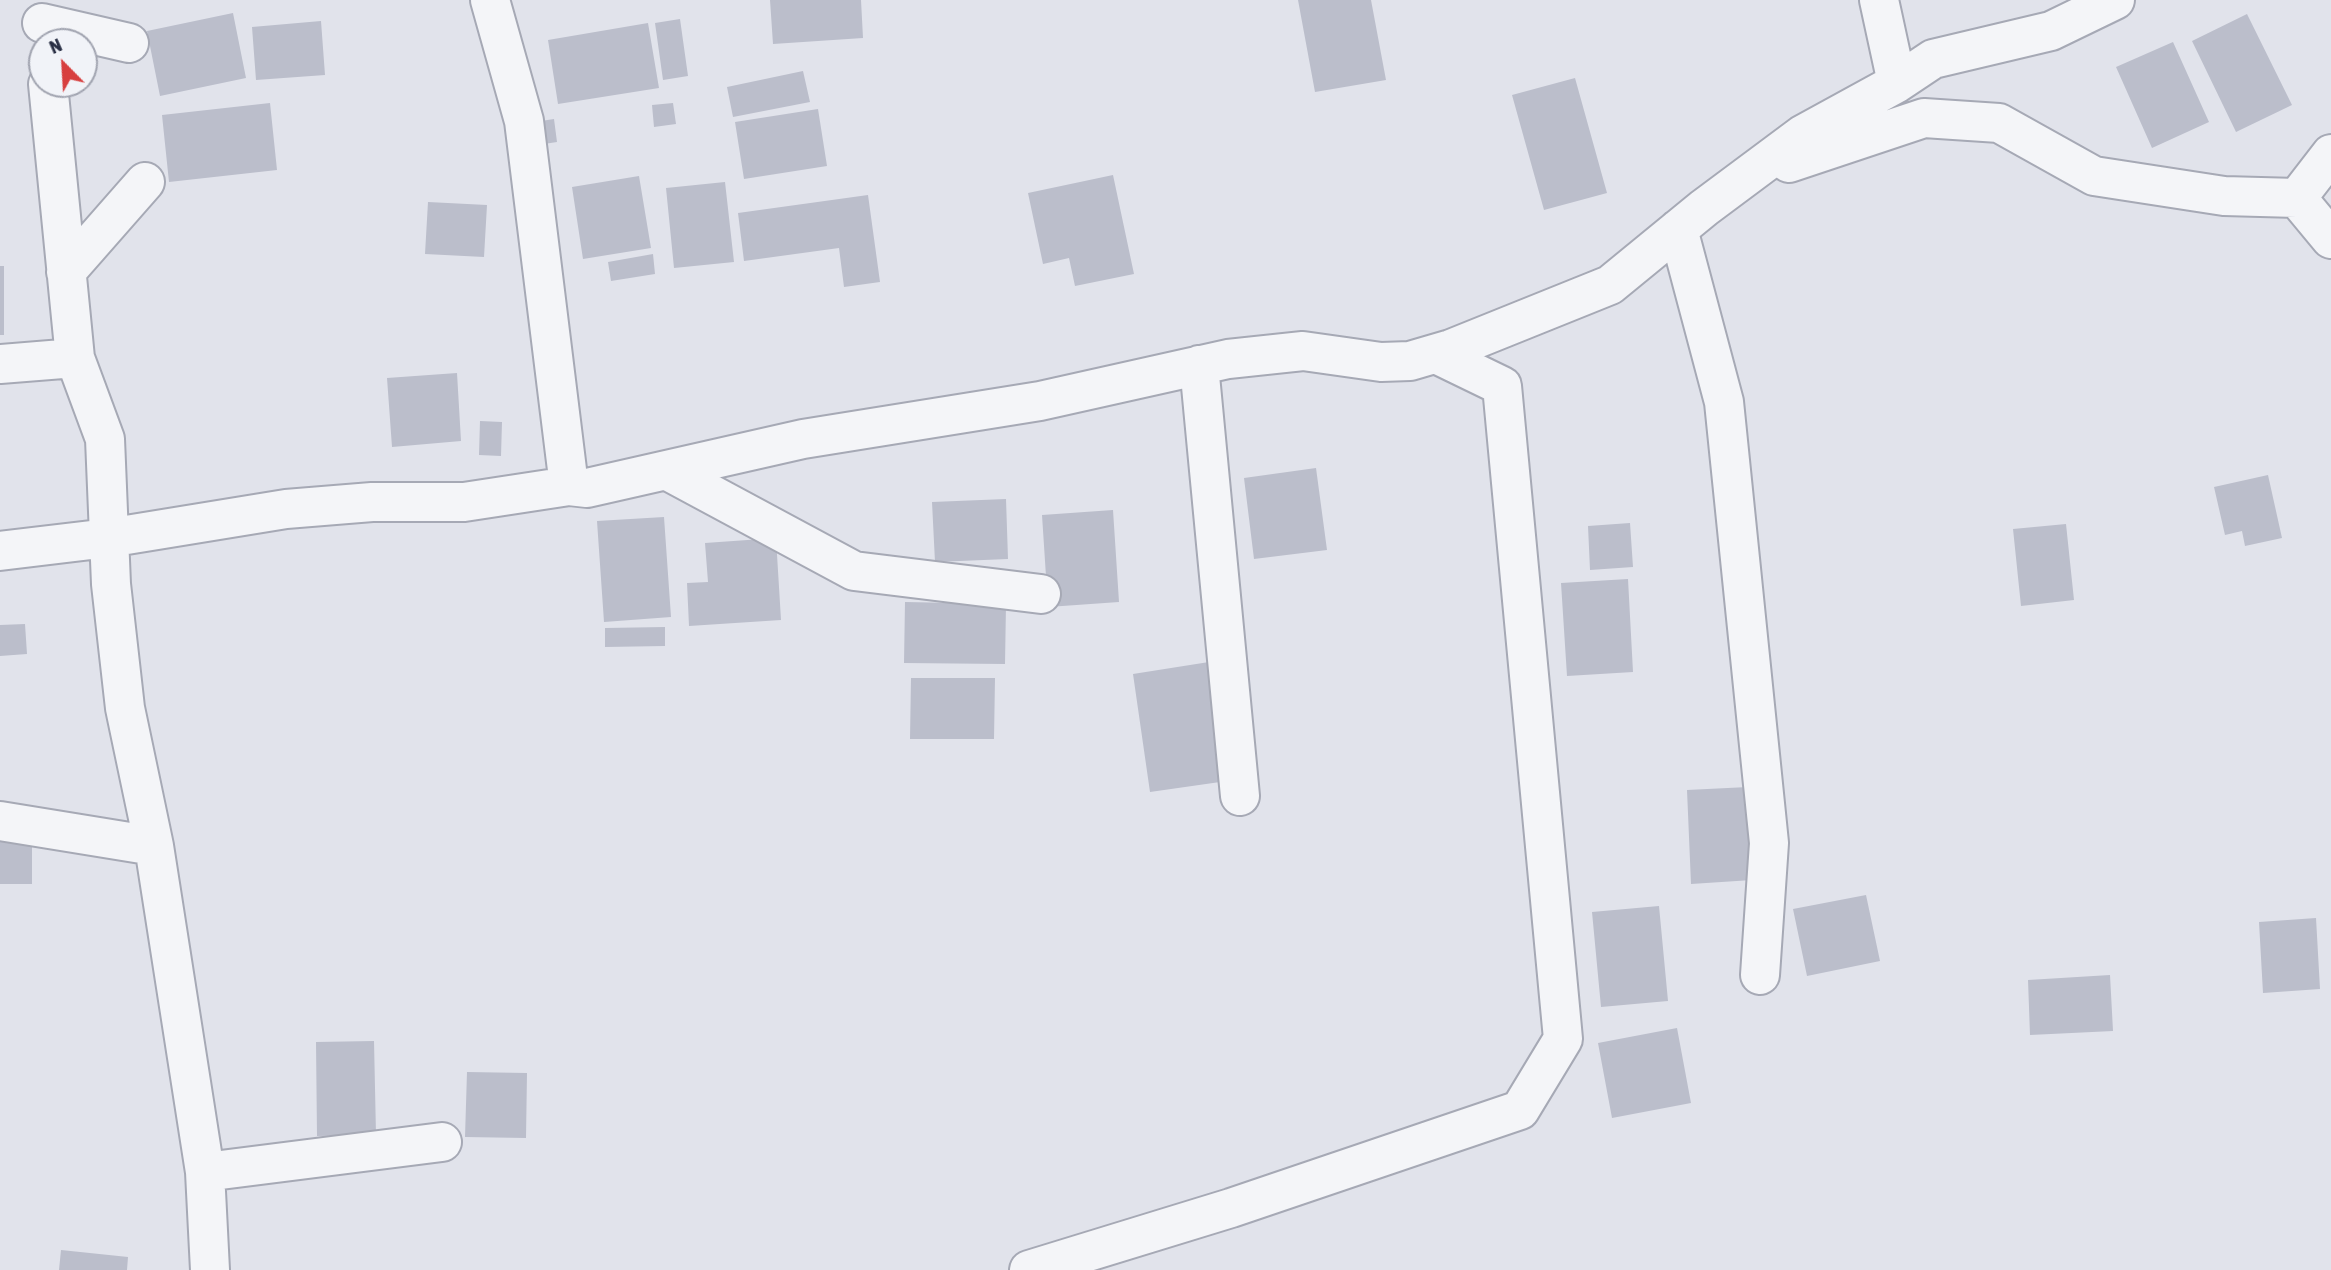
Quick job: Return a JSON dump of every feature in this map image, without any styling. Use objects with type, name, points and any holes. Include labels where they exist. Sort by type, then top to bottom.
[{"type":"street","points":[[490,0],[524,121],[569,486]]},
{"type":"street","points":[[1879,0],[1897,83]]},
{"type":"street","points":[[0,551],[108,538],[286,509],[372,502],[464,502],[569,486],[587,488],[803,439],[1040,401],[1199,365],[1303,351],[1381,362],[1409,361],[1436,354],[1610,285],[1678,229],[1802,135],[1897,83],[1933,59],[2051,31],[2115,0]]},
{"type":"street","points":[[42,22],[129,43]]},
{"type":"street","points":[[49,98],[75,358],[105,439],[108,538],[125,708],[154,846],[205,1172],[210,1270]]},
{"type":"street","points":[[1741,180],[1924,118],[1999,123],[2094,176],[2224,196],[2297,198],[2331,239]]},
{"type":"street","points":[[2297,198],[2331,154]]},
{"type":"street","points":[[66,272],[145,182]]},
{"type":"street","points":[[1678,229],[1724,402],[1769,843],[1760,975]]},
{"type":"street","points":[[1029,1270],[1231,1208],[1520,1110],[1563,1039],[1502,386],[1436,354]]},
{"type":"street","points":[[0,364],[75,358]]},
{"type":"street","points":[[1199,365],[1240,796]]},
{"type":"street","points":[[668,471],[854,571],[1041,594]]},
{"type":"street","points":[[0,821],[154,846]]},
{"type":"street","points":[[205,1172],[442,1142]]},
{"type":"building","points":[[770,0],[861,0],[863,38],[773,44]]},
{"type":"building","points":[[1298,0],[1371,0],[1386,80],[1315,92]]},
{"type":"building","points":[[233,13],[246,78],[160,96],[147,31]]},
{"type":"building","points":[[2247,14],[2292,105],[2236,132],[2192,41]]},
{"type":"building","points":[[680,19],[688,76],[663,80],[655,23]]},
{"type":"building","points":[[321,21],[325,75],[256,80],[252,27]]},
{"type":"building","points":[[648,23],[659,88],[558,104],[548,40]]},
{"type":"building","points":[[2173,42],[2209,122],[2152,148],[2116,67]]},
{"type":"building","points":[[803,71],[810,102],[733,117],[727,87]]},
{"type":"building","points":[[1575,78],[1607,193],[1544,210],[1512,95]]},
{"type":"building","points":[[270,103],[277,170],[169,182],[162,115]]},
{"type":"building","points":[[673,103],[676,124],[654,127],[652,105]]},
{"type":"building","points":[[818,109],[827,166],[744,179],[735,122]]},
{"type":"building","points":[[554,119],[557,142],[544,144],[541,121]]},
{"type":"building","points":[[1113,175],[1134,274],[1075,286],[1069,258],[1043,264],[1028,193]]},
{"type":"building","points":[[639,176],[651,248],[583,259],[572,187]]},
{"type":"building","points":[[725,182],[734,262],[674,268],[666,188]]},
{"type":"building","points":[[868,195],[880,282],[844,287],[839,248],[744,261],[738,213]]},
{"type":"building","points":[[428,202],[487,205],[484,257],[425,254]]},
{"type":"building","points":[[653,254],[655,274],[611,281],[608,262]]},
{"type":"building","points":[[0,266],[4,266],[4,335],[0,335]]},
{"type":"building","points":[[457,373],[461,441],[392,447],[387,378]]},
{"type":"building","points":[[480,421],[502,422],[501,456],[479,455]]},
{"type":"building","points":[[1316,468],[1327,550],[1254,559],[1244,478]]},
{"type":"building","points":[[2268,475],[2282,538],[2245,546],[2242,531],[2225,535],[2214,487]]},
{"type":"building","points":[[1006,499],[1008,559],[935,562],[932,502]]},
{"type":"building","points":[[1113,510],[1119,602],[1048,607],[1042,515]]},
{"type":"building","points":[[664,517],[671,617],[604,622],[597,521]]},
{"type":"building","points":[[1630,523],[1633,567],[1590,570],[1588,526]]},
{"type":"building","points":[[2066,524],[2074,600],[2021,606],[2013,529]]},
{"type":"building","points":[[776,538],[781,620],[689,626],[687,583],[708,582],[705,543]]},
{"type":"building","points":[[1628,579],[1633,672],[1567,676],[1561,583]]},
{"type":"building","points":[[905,602],[1006,604],[1005,664],[904,663]]},
{"type":"building","points":[[25,624],[27,654],[0,656],[0,625]]},
{"type":"building","points":[[665,627],[665,646],[605,647],[605,628]]},
{"type":"building","points":[[1209,662],[1227,781],[1150,792],[1133,674]]},
{"type":"building","points":[[911,678],[995,678],[994,739],[910,739]]},
{"type":"building","points":[[1748,787],[1752,880],[1691,884],[1687,790]]},
{"type":"building","points":[[0,841],[32,841],[32,884],[0,884]]},
{"type":"building","points":[[1866,895],[1880,961],[1807,976],[1793,909]]},
{"type":"building","points":[[1659,906],[1668,1001],[1601,1007],[1592,912]]},
{"type":"building","points":[[2316,918],[2320,989],[2263,993],[2259,922]]},
{"type":"building","points":[[2110,975],[2113,1031],[2030,1035],[2028,980]]},
{"type":"building","points":[[1677,1028],[1691,1103],[1612,1118],[1598,1043]]},
{"type":"building","points":[[374,1041],[376,1135],[317,1136],[316,1042]]},
{"type":"building","points":[[467,1072],[527,1073],[526,1138],[465,1137]]},
{"type":"building","points":[[61,1250],[128,1257],[127,1270],[59,1270]]}]
